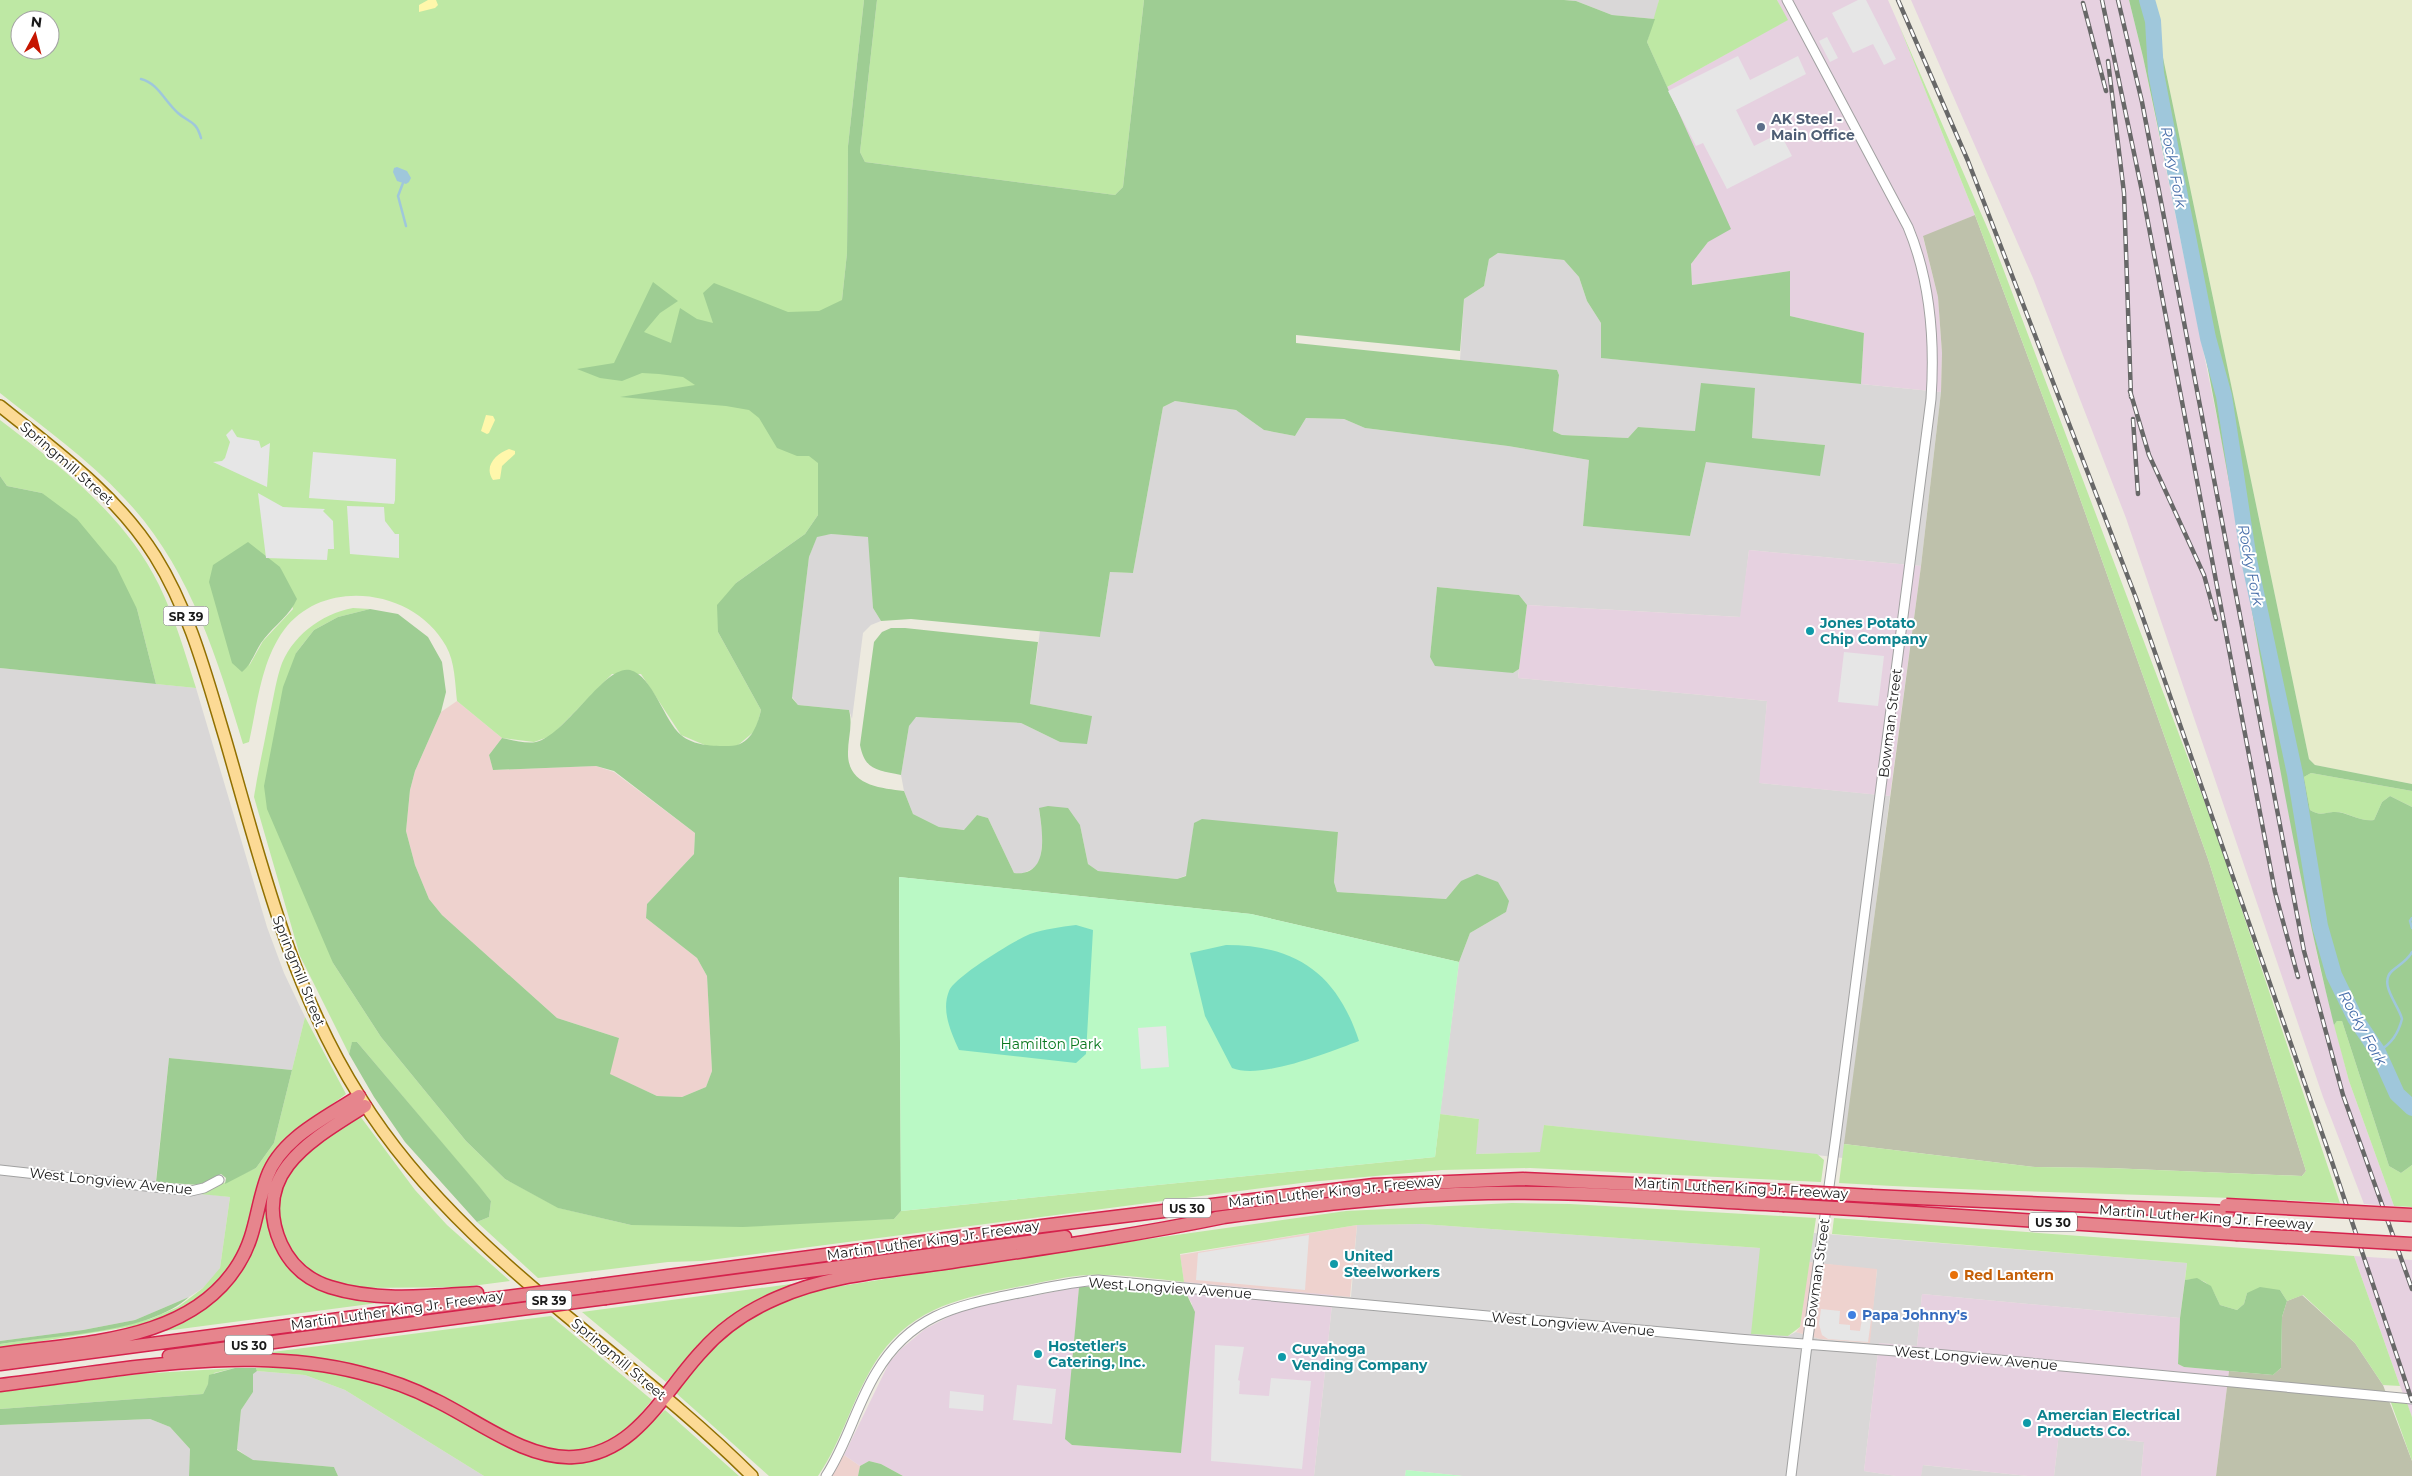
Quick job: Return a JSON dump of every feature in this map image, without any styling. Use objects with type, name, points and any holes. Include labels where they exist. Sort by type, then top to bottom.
[{"type":"highway","points":[[362,1101],[311,1141],[285,1167],[276,1190],[273,1207],[276,1232],[284,1251],[306,1276],[319,1283],[349,1292],[398,1296],[481,1297]]},
{"type":"highway","points":[[0,1354],[142,1331],[168,1323],[196,1307],[220,1288],[239,1264],[254,1231],[267,1176],[281,1153],[300,1135],[362,1101]]},
{"type":"highway","name":"Martin Luther King Jr. Freeway","points":[[0,1364],[481,1297],[589,1283],[699,1272],[1072,1222],[1374,1185],[1458,1180],[1533,1179],[1872,1196],[2158,1208],[2227,1209],[2412,1222]]},
{"type":"highway","name":"Martin Luther King Jr. Freeway","points":[[0,1378],[1224,1217],[1376,1199],[1489,1193],[1598,1195],[1870,1210],[2188,1232],[2237,1238],[2412,1244]]},
{"type":"highway","points":[[2227,1209],[2412,1215]]},
{"type":"highway","points":[[0,1385],[186,1362],[258,1361],[319,1365],[360,1372],[407,1388],[434,1399],[529,1449],[558,1457],[577,1457],[613,1446],[636,1429],[716,1336],[745,1315],[793,1291],[860,1276],[1128,1236],[1224,1217]]},
{"type":"highway","points":[[2237,1238],[2412,1252]]},
{"type":"main road","name":"Springmill Street","points":[[0,406],[69,461],[104,493],[148,546],[168,579],[198,646],[267,888],[291,959],[324,1034],[362,1101],[415,1172],[466,1226],[752,1476]]},
{"type":"street","name":"Bowman Street","points":[[1787,0],[1911,234],[1926,285],[1933,356],[1930,409],[1806,1345],[1791,1476]]},
{"type":"street","name":"West Longview Avenue","points":[[0,1170],[191,1191],[204,1188],[219,1180]]},
{"type":"street","name":"West Longview Avenue","points":[[826,1476],[842,1448],[876,1374],[895,1346],[915,1328],[937,1315],[963,1304],[1081,1281],[1112,1280],[2412,1399]]},
{"type":"shaded area","points":[[1564,0],[1659,0],[1655,19],[1612,15],[1576,1]]},
{"type":"shaded area","points":[[1777,0],[1888,0],[1899,25],[1975,215],[1923,237],[1938,297],[1942,353],[1941,392],[1861,384],[1864,333],[1790,316],[1790,271],[1692,285],[1691,264],[1708,242],[1667,87],[1787,20]]},
{"type":"shaded area","points":[[1858,0],[1866,0],[1896,59],[1884,65],[1873,44],[1853,53],[1832,13]]},
{"type":"shaded area","points":[[1911,0],[2129,0],[2143,57],[2225,457],[2279,760],[2319,964],[2349,1081],[2394,1206],[2364,1204],[2323,1097],[2126,518],[2033,278]]},
{"type":"shaded area","points":[[2151,0],[2412,0],[2412,784],[2315,765],[2309,759]]},
{"type":"shaded area","points":[[1827,37],[1838,58],[1830,62],[1819,41]]},
{"type":"shaded area","points":[[1738,56],[1750,80],[1798,56],[1806,74],[1736,110],[1754,146],[1780,133],[1792,156],[1727,189],[1703,143],[1696,146],[1668,91]]},
{"type":"shaded area","points":[[1975,215],[2066,459],[2208,859],[2306,1171],[2302,1176],[2035,1167],[1844,1144],[1921,566],[1941,392],[1942,353],[1938,297],[1923,236]]},
{"type":"shaded area","points":[[1498,253],[1564,260],[1579,277],[1587,301],[1601,323],[1602,358],[1941,392],[1921,566],[1749,550],[1741,617],[1527,605],[1519,595],[1437,587],[1430,657],[1513,673],[1519,669],[1518,678],[1767,701],[1760,783],[1890,796],[1843,1158],[1544,1125],[1541,1152],[1475,1154],[1479,1119],[1440,1114],[1459,962],[1470,933],[1506,912],[1461,881],[1446,899],[1337,892],[1334,882],[1338,832],[1194,823],[1187,875],[1177,879],[1098,871],[1088,864],[1080,825],[1039,809],[1043,838],[1040,859],[1036,867],[1022,874],[1014,873],[988,818],[977,815],[965,830],[939,827],[913,814],[904,791],[901,775],[909,726],[915,717],[1021,723],[1060,742],[1092,716],[1030,704],[1040,631],[1100,637],[1110,572],[1133,573],[1163,407],[1175,401],[1236,410],[1264,430],[1295,436],[1306,418],[1344,419],[1365,428],[1508,446],[1589,460],[1583,526],[1690,536],[1706,462],[1825,445],[1752,438],[1755,388],[1695,431],[1638,427],[1628,438],[1562,435],[1553,431],[1559,375],[1557,370],[1460,360],[1464,299],[1484,286],[1489,259]]},
{"type":"shaded area","points":[[232,429],[237,437],[259,441],[261,448],[270,443],[267,487],[213,462],[222,461],[225,458],[230,442],[226,435]]},
{"type":"shaded area","points":[[313,452],[396,459],[394,504],[309,498]]},
{"type":"shaded area","points":[[258,493],[283,507],[325,509],[323,511],[333,521],[334,549],[328,549],[327,560],[266,558]]},
{"type":"shaded area","points":[[347,506],[384,507],[385,521],[395,534],[399,534],[399,558],[350,554]]},
{"type":"shaded area","points":[[831,534],[869,537],[873,608],[881,621],[871,625],[863,633],[852,719],[849,710],[798,705],[792,697],[809,557],[817,536]]},
{"type":"shaded area","points":[[1749,550],[1921,566],[1890,796],[1759,783],[1767,701],[1518,678],[1527,605],[1740,617]]},
{"type":"shaded area","points":[[1844,652],[1884,656],[1878,706],[1838,702]]},
{"type":"shaded area","points":[[0,668],[196,688],[267,927],[284,973],[305,1017],[292,1070],[169,1058],[155,1188],[230,1197],[220,1268],[213,1279],[189,1297],[135,1320],[83,1330],[0,1341]]},
{"type":"shaded area","points":[[457,701],[502,738],[489,755],[493,770],[596,766],[614,772],[695,833],[694,854],[647,904],[646,918],[697,958],[707,976],[712,1071],[706,1087],[682,1097],[657,1096],[609,1074],[619,1038],[557,1018],[442,915],[429,899],[415,865],[406,831],[410,790],[415,771],[441,712]]},
{"type":"shaded area","points":[[1166,1026],[1169,1067],[1141,1069],[1138,1028]]},
{"type":"shaded area","points":[[1422,1224],[1760,1248],[1788,1336],[1796,1332],[1820,1339],[1869,1343],[1877,1270],[1808,1262],[1814,1233],[2187,1263],[2180,1318],[1922,1294],[1917,1346],[1879,1343],[1864,1471],[1897,1476],[1463,1476],[1406,1470],[1405,1476],[1314,1476],[1333,1295],[1351,1297],[1357,1225]]},
{"type":"shaded area","points":[[1357,1225],[1350,1297],[1184,1282],[1180,1255]]},
{"type":"shaded area","points":[[1309,1235],[1305,1290],[1196,1280],[1198,1253]]},
{"type":"shaded area","points":[[2354,1256],[2412,1260],[2412,1417],[2400,1386]]},
{"type":"shaded area","points":[[1808,1262],[1877,1269],[1870,1343],[1820,1339],[1796,1332],[1800,1327]]},
{"type":"shaded area","points":[[1184,1282],[1333,1295],[1314,1476],[903,1476],[881,1464],[869,1461],[860,1466],[844,1455],[889,1363],[901,1349],[925,1329],[954,1314],[971,1308],[1079,1287],[1066,1439],[1072,1445],[1181,1453],[1192,1304],[1186,1293]]},
{"type":"shaded area","points":[[1922,1294],[2180,1318],[2178,1364],[2184,1367],[2229,1371],[2216,1476],[2141,1476],[2144,1442],[2059,1433],[2054,1476],[2028,1476],[1923,1465],[1921,1476],[1896,1476],[1864,1471],[1879,1343],[1917,1346]]},
{"type":"shaded area","points":[[2302,1295],[2355,1343],[2383,1385],[2412,1461],[2412,1476],[2216,1476],[2229,1371],[2273,1375],[2281,1368],[2282,1317],[2287,1301]]},
{"type":"shaded area","points":[[1821,1309],[1840,1311],[1839,1324],[1850,1325],[1850,1330],[1860,1331],[1862,1319],[1871,1320],[1868,1342],[1828,1339],[1822,1335],[1819,1324]]},
{"type":"shaded area","points":[[1215,1345],[1244,1347],[1238,1380],[1240,1381],[1239,1394],[1269,1396],[1271,1378],[1311,1381],[1302,1469],[1211,1461]]},
{"type":"shaded area","points":[[257,1371],[305,1375],[345,1390],[484,1476],[338,1476],[334,1467],[252,1460],[237,1449],[241,1410],[253,1392],[253,1373]]},
{"type":"shaded area","points":[[1017,1385],[1056,1389],[1052,1424],[1013,1420]]},
{"type":"shaded area","points":[[950,1391],[984,1395],[983,1411],[949,1408]]},
{"type":"shaded area","points":[[150,1419],[170,1427],[190,1449],[189,1476],[0,1476],[0,1425]]},
{"type":"shaded area","points":[[2059,1433],[2144,1442],[2141,1476],[2054,1476]]},
{"type":"shaded area","points":[[844,1455],[860,1466],[858,1476],[831,1476]]},
{"type":"shaded area","points":[[1922,1465],[2028,1476],[1921,1476]]},
{"type":"green space","points":[[0,0],[864,0],[848,146],[847,253],[818,463],[818,515],[805,534],[736,583],[718,632],[761,710],[756,730],[737,746],[707,746],[681,735],[641,674],[612,674],[551,736],[534,742],[502,738],[457,701],[454,673],[449,652],[432,627],[413,612],[392,602],[368,596],[345,596],[322,602],[301,613],[284,630],[276,642],[265,670],[249,742],[243,744],[211,646],[184,583],[167,553],[147,525],[111,484],[65,444],[0,393]],"holes":[[[280,567],[293,609],[263,641],[249,666]]]},
{"type":"green space","points":[[864,0],[877,0],[860,152],[865,162],[1115,195],[1123,187],[1144,0],[1564,0],[1576,1],[1612,15],[1655,19],[1647,42],[1731,229],[1708,242],[1691,264],[1692,285],[1790,271],[1790,316],[1864,333],[1861,384],[1601,358],[1601,323],[1587,301],[1579,277],[1564,260],[1498,253],[1489,259],[1484,286],[1464,299],[1460,351],[1296,335],[1296,343],[1557,370],[1559,375],[1553,431],[1562,435],[1628,438],[1638,427],[1695,431],[1701,383],[1755,388],[1752,438],[1825,445],[1820,476],[1706,462],[1690,536],[1583,526],[1589,460],[1508,446],[1365,428],[1344,419],[1306,418],[1295,436],[1264,430],[1236,410],[1175,401],[1163,407],[1133,573],[1110,572],[1100,637],[911,619],[881,621],[873,608],[868,537],[831,534],[817,537],[809,557],[792,698],[798,705],[849,710],[848,752],[849,763],[853,772],[866,783],[904,791],[913,814],[939,827],[964,830],[977,815],[988,818],[1014,873],[1026,872],[1034,868],[1039,860],[1042,850],[1042,828],[1039,808],[1048,806],[1068,808],[1080,825],[1088,864],[1098,871],[1177,879],[1186,876],[1194,823],[1202,819],[1338,832],[1334,882],[1337,892],[1446,899],[1461,881],[1477,874],[1498,882],[1509,901],[1506,912],[1470,933],[1459,962],[1251,914],[899,877],[901,1211],[894,1219],[743,1227],[631,1225],[558,1208],[505,1179],[466,1141],[381,1037],[333,963],[267,809],[264,786],[283,687],[296,653],[314,630],[338,617],[370,609],[398,614],[428,637],[442,662],[446,692],[441,712],[415,771],[410,790],[406,831],[415,865],[429,899],[442,915],[557,1018],[619,1038],[610,1074],[657,1096],[682,1097],[706,1087],[712,1071],[707,976],[697,958],[646,918],[647,904],[694,854],[695,833],[614,771],[596,766],[493,770],[489,755],[502,738],[519,742],[536,742],[548,737],[609,678],[620,671],[630,670],[638,674],[645,681],[669,720],[686,739],[710,745],[736,745],[747,739],[755,729],[761,710],[718,632],[717,605],[736,583],[805,534],[818,515],[818,463],[809,456],[797,456],[777,448],[759,418],[749,410],[726,406],[620,397],[695,385],[683,377],[642,373],[622,381],[600,378],[577,369],[614,363],[653,282],[678,301],[660,313],[644,332],[671,343],[680,308],[697,319],[713,323],[703,293],[714,283],[788,312],[819,311],[842,300],[847,253],[848,146]]},
{"type":"green space","points":[[877,0],[1144,0],[1123,187],[1115,195],[865,162],[860,152]]},
{"type":"green space","points":[[1659,0],[1777,0],[1788,20],[1667,87],[1647,42]]},
{"type":"green space","points":[[2129,0],[2151,0],[2309,759],[2315,765],[2412,784],[2412,791],[2311,773],[2304,777],[2310,810],[2316,813],[2338,812],[2374,820],[2382,802],[2390,796],[2412,807],[2412,1165],[2401,1173],[2389,1166],[2342,1021],[2337,1021],[2334,1025],[2302,885],[2186,258]]},
{"type":"green space","points":[[1899,25],[1990,234],[2214,827],[2340,1203],[1839,1183],[1844,1144],[2035,1167],[2302,1176],[2306,1171],[2208,859],[2066,459],[1975,215]]},
{"type":"green space","points":[[0,420],[68,474],[89,494],[128,536],[145,559],[165,597],[196,688],[156,684],[137,609],[42,493],[7,486],[0,476]]},
{"type":"green space","points":[[0,476],[7,486],[42,493],[77,519],[116,566],[137,609],[156,684],[0,668]]},
{"type":"green space","points":[[248,542],[280,567],[297,599],[286,615],[264,639],[249,665],[242,672],[232,663],[209,582],[213,565]]},
{"type":"green space","points":[[1437,587],[1519,595],[1527,605],[1519,669],[1513,673],[1435,666],[1430,657]]},
{"type":"green space","points":[[353,608],[370,609],[338,617],[314,630],[296,653],[333,963],[381,1037],[466,1141],[505,1179],[559,1208],[631,1225],[894,1219],[901,1211],[1435,1157],[1440,1114],[1479,1119],[1476,1154],[1540,1152],[1544,1125],[1817,1154],[1824,1160],[1821,1182],[1530,1168],[1442,1170],[1309,1182],[702,1261],[668,1262],[538,1278],[477,1222],[489,1217],[491,1201],[357,1042],[352,1043],[349,1054],[300,956],[254,797],[275,687],[285,657],[299,637],[308,629],[330,616]]},
{"type":"green space","points":[[891,628],[1038,642],[1030,704],[1092,716],[1087,744],[1060,742],[1021,723],[916,717],[909,726],[901,775],[874,768],[865,760],[860,745],[874,642],[882,632]]},
{"type":"green space","points":[[2311,773],[2412,791],[2412,807],[2390,796],[2382,802],[2374,820],[2339,812],[2316,813],[2310,810],[2304,777]]},
{"type":"green space","name":"Hamilton Park","points":[[899,877],[1251,914],[1459,962],[1435,1157],[901,1211]]},
{"type":"green space","points":[[1076,925],[1093,930],[1086,1054],[1076,1063],[959,1050],[950,1029],[946,1006],[949,991],[953,985],[973,968],[1030,934]]},
{"type":"green space","points":[[1226,945],[1251,946],[1274,951],[1293,958],[1311,968],[1326,981],[1339,998],[1350,1018],[1359,1041],[1313,1058],[1277,1068],[1245,1071],[1232,1068],[1205,1016],[1190,953]]},
{"type":"green space","points":[[305,1017],[346,1094],[293,1133],[270,1157],[263,1171],[252,1221],[235,1261],[220,1280],[198,1300],[172,1315],[140,1325],[0,1348],[0,1344],[118,1327],[150,1319],[178,1307],[203,1288],[220,1268],[230,1197],[200,1194],[256,1168],[274,1143]]},
{"type":"green space","points":[[2337,1021],[2342,1021],[2389,1166],[2401,1173],[2412,1165],[2412,1207],[2394,1206],[2349,1081],[2334,1025]]},
{"type":"green space","points":[[352,1042],[357,1042],[491,1201],[489,1217],[477,1222],[405,1142],[374,1097],[349,1054]]},
{"type":"green space","points":[[169,1058],[292,1070],[274,1143],[256,1168],[225,1184],[226,1178],[221,1174],[199,1185],[156,1182]]},
{"type":"green space","points":[[360,1116],[415,1190],[447,1225],[510,1281],[464,1287],[359,1288],[322,1279],[311,1274],[301,1265],[292,1255],[281,1230],[279,1202],[281,1189],[292,1167],[309,1149]]},
{"type":"green space","points":[[1512,1203],[1570,1204],[1816,1218],[1800,1327],[1788,1336],[1751,1334],[1760,1248],[1422,1224],[1357,1225],[1180,1254],[1184,1282],[1101,1275],[1056,1279],[962,1299],[926,1314],[894,1338],[880,1355],[863,1384],[835,1446],[818,1476],[769,1476],[676,1393],[702,1358],[736,1328],[775,1305],[816,1290],[1042,1254],[1346,1211]]},
{"type":"green space","points":[[265,1208],[267,1209],[273,1240],[289,1268],[385,1302],[165,1331],[164,1329],[201,1311],[217,1298],[236,1276],[257,1236]]},
{"type":"green space","points":[[1834,1218],[2354,1256],[2400,1386],[2383,1385],[2355,1343],[2303,1295],[2287,1301],[2280,1290],[2247,1293],[2244,1304],[2237,1310],[2220,1305],[2211,1288],[2204,1281],[2185,1280],[2187,1263],[1832,1234]]},
{"type":"green space","points":[[2197,1278],[2211,1286],[2220,1305],[2237,1310],[2244,1304],[2247,1293],[2260,1287],[2280,1290],[2287,1301],[2282,1317],[2281,1368],[2273,1375],[2184,1367],[2178,1364],[2180,1318],[2185,1280]]},
{"type":"green space","points":[[791,1284],[792,1287],[694,1351],[666,1382],[582,1312]]},
{"type":"green space","points":[[1108,1286],[1186,1293],[1195,1312],[1181,1453],[1072,1445],[1065,1439],[1079,1287]]},
{"type":"green space","points":[[189,1297],[171,1309],[150,1319],[125,1326],[0,1344],[0,1341],[83,1330],[135,1320]]},
{"type":"green space","points":[[551,1316],[652,1400],[628,1429],[601,1445],[582,1450],[556,1451],[536,1446],[432,1393],[257,1354]]},
{"type":"green space","points":[[235,1368],[214,1373],[203,1394],[0,1409],[0,1392],[139,1374]]},
{"type":"green space","points":[[235,1368],[256,1368],[257,1371],[253,1374],[253,1392],[241,1410],[237,1450],[253,1460],[334,1467],[338,1476],[189,1476],[190,1449],[170,1427],[150,1419],[0,1425],[0,1409],[203,1394],[208,1384],[209,1375]]},
{"type":"green space","points":[[256,1368],[321,1370],[359,1377],[425,1401],[529,1455],[550,1461],[570,1462],[604,1455],[634,1436],[665,1410],[739,1476],[484,1476],[345,1390],[305,1375],[257,1371]]},
{"type":"green space","points":[[2390,1400],[2406,1400],[2412,1417],[2412,1461]]},
{"type":"green space","points":[[869,1461],[881,1464],[903,1476],[858,1476],[860,1466]]},
{"type":"green space","points":[[1406,1470],[1463,1476],[1405,1476]]},
{"type":"sand","points":[[428,0],[436,0],[438,5],[435,8],[419,12],[419,5]]},
{"type":"sand","points":[[486,415],[493,416],[495,420],[487,434],[481,431]]},
{"type":"sand","points":[[509,449],[515,451],[515,454],[502,466],[500,479],[493,480],[490,470],[493,461]]},
{"type":"water","points":[[397,167],[407,171],[411,178],[406,184],[397,181],[393,172],[394,168]]},
{"type":"waterway","name":"Rocky Fork","points":[[2147,0],[2153,21],[2156,73],[2208,338],[2224,396],[2249,560],[2295,774],[2320,926],[2334,975],[2355,1018],[2378,1052],[2397,1094],[2412,1108]]},
{"type":"waterway","points":[[141,79],[152,84],[173,109],[194,125],[201,138]]},
{"type":"waterway","points":[[403,183],[398,196],[406,226]]},
{"type":"waterway","points":[[2412,918],[2410,921],[2412,928]]},
{"type":"waterway","points":[[2378,1052],[2394,1038],[2402,1019],[2388,988],[2388,976],[2412,952]]},
{"type":"railway","points":[[1898,0],[1968,161],[2136,598],[2332,1162],[2412,1401]]},
{"type":"railway","points":[[2102,0],[2143,196],[2275,892],[2298,977]]},
{"type":"railway","points":[[2118,0],[2142,102],[2304,951],[2343,1095],[2412,1289]]},
{"type":"railway","points":[[2083,3],[2106,91]]},
{"type":"railway","points":[[2108,61],[2124,193],[2131,397]]},
{"type":"railway","points":[[2130,391],[2149,455],[2204,575],[2216,619]]},
{"type":"railway","points":[[2133,419],[2138,494]]},
{"type":"place","name":"AK Steel - Main Office","points":[[1761,127]]},
{"type":"place","name":"Jones Potato Chip Company","points":[[1810,631]]},
{"type":"place","name":"United Steelworkers","points":[[1334,1264]]},
{"type":"place","name":"Red Lantern","points":[[1954,1275]]},
{"type":"place","name":"Papa Johnny's","points":[[1852,1315]]},
{"type":"place","name":"Hostetler's Catering, Inc.","points":[[1038,1354]]},
{"type":"place","name":"Cuyahoga Vending Company","points":[[1282,1357]]},
{"type":"place","name":"Amercian Electrical Products Co.","points":[[2027,1423]]}]
